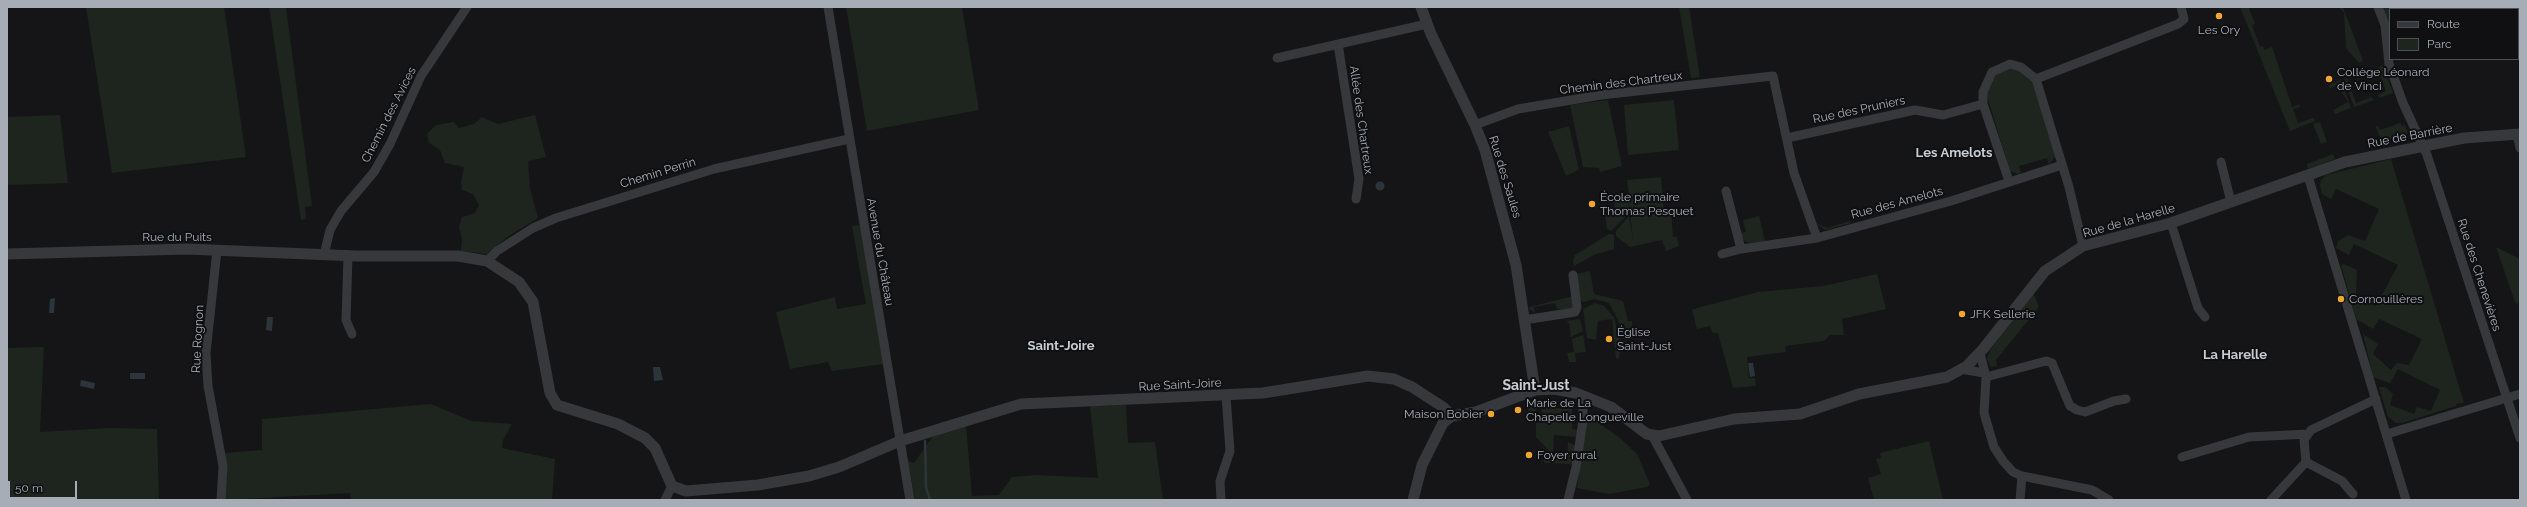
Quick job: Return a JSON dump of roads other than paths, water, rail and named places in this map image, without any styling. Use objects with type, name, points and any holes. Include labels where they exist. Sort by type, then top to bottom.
[{"type":"street","name":"Chemin des Avices","points":[[324,255],[330,230],[341,211],[374,172],[390,144],[420,76],[467,7]]},
{"type":"street","name":"Avenue du Château","points":[[828,7],[910,500]]},
{"type":"street","name":"Rue des Saules","points":[[1421,7],[1427,24],[1475,125],[1511,243],[1535,390]]},
{"type":"street","points":[[2036,80],[2178,24],[2184,19],[2181,7]]},
{"type":"street","name":"Rue des Chenevières","points":[[2378,7],[2385,25],[2389,56]]},
{"type":"street","points":[[1277,58],[1427,24]]},
{"type":"street","name":"Allée des Chartreux","points":[[1338,44],[1359,179],[1356,199]]},
{"type":"street","name":"Rue des Chenevières","points":[[2389,60],[2403,103],[2427,155],[2520,438]]},
{"type":"street","points":[[2009,181],[1983,104],[1983,92],[1986,82],[1992,72],[2001,66],[2010,64],[2021,67],[2036,80],[2062,165],[2083,246]]},
{"type":"street","name":"Chemin des Chartreux","points":[[1475,125],[1518,109],[1601,95],[1773,76],[1787,138]]},
{"type":"street","name":"Rue des Pruniers","points":[[1787,138],[1915,110],[1943,115],[1983,104]]},
{"type":"street","points":[[2519,134],[2520,148]]},
{"type":"street","name":"Rue de Barrière","points":[[2308,176],[2345,162],[2472,137],[2519,134]]},
{"type":"street","points":[[1787,138],[1794,172],[1817,238]]},
{"type":"street","name":"Chemin Perrin","points":[[487,261],[497,251],[533,228],[556,218],[714,169],[849,139]]},
{"type":"street","points":[[2221,162],[2231,202]]},
{"type":"street","name":"Rue des Amelots","points":[[1722,254],[1741,249],[1817,238],[1952,200],[2062,165]]},
{"type":"street","points":[[2308,176],[2406,500]]},
{"type":"street","name":"Rue de la Harelle","points":[[1652,435],[1658,436],[1734,419],[1800,414],[1859,394],[1947,377],[1961,369],[1980,353],[2045,271],[2083,246],[2171,223],[2308,176]]},
{"type":"street","points":[[1726,191],[1741,249]]},
{"type":"street","points":[[2171,223],[2198,308],[2205,317]]},
{"type":"street","name":"Rue du Puits","points":[[7,254],[216,250],[348,256],[458,256],[487,261]]},
{"type":"street","name":"Rue Rognon","points":[[216,250],[206,353],[208,386],[223,466],[221,500]]},
{"type":"street","points":[[348,256],[346,320],[352,334]]},
{"type":"street","points":[[487,261],[520,282],[533,302],[550,393],[557,405],[618,424],[645,438],[659,455],[672,486],[665,500]]},
{"type":"street","points":[[1524,320],[1575,312],[1577,307],[1574,275]]},
{"type":"street","points":[[1980,353],[1985,375],[1984,413],[1994,447],[2002,461],[2013,472],[2022,476],[2092,490],[2109,500]]},
{"type":"street","points":[[1961,369],[1985,375],[2046,361],[2052,363],[2070,406],[2077,410],[2086,412],[2114,400],[2126,399]]},
{"type":"street","name":"Rue Saint-Joire","points":[[672,486],[686,491],[758,485],[809,476],[839,466],[900,441],[1021,404],[1226,396],[1300,388],[1368,376],[1394,379],[1443,407],[1452,416]]},
{"type":"street","points":[[1413,500],[1422,465],[1443,423],[1452,416],[1476,412],[1535,390],[1554,389],[1583,396],[1616,409],[1652,435],[1687,500]]},
{"type":"street","points":[[2387,434],[2520,394]]},
{"type":"street","points":[[1221,500],[1220,481],[1230,451],[1226,396]]},
{"type":"street","points":[[1568,500],[1576,467],[1584,420],[1583,396]]},
{"type":"street","points":[[2270,500],[2306,462],[2304,440],[2311,430],[2376,399]]},
{"type":"street","points":[[2182,457],[2249,437],[2308,434]]},
{"type":"street","points":[[2306,462],[2342,481],[2353,494]]},
{"type":"street","points":[[2020,500],[2022,476]]},
{"type":"waterway","points":[[925,441],[926,487],[930,500]]},
{"type":"place","name":"Les Ory","points":[[2219,16]]},
{"type":"place","name":"Collège Léonard de Vinci","points":[[2329,79]]},
{"type":"place","name":"École primaire Thomas Pesquet","points":[[1592,204]]},
{"type":"place","name":"Cornouillères","points":[[2341,299]]},
{"type":"place","name":"JFK Sellerie","points":[[1962,314]]},
{"type":"place","name":"Église Saint-Just","points":[[1609,339]]},
{"type":"place","name":"Marie de La Chapelle Longueville","points":[[1518,410]]},
{"type":"place","name":"Maison Bobier","points":[[1491,414]]},
{"type":"place","name":"Foyer rural","points":[[1529,455]]},
{"type":"district","name":"Les Amelots","points":[[1954,153]]},
{"type":"district","name":"Saint-Joire","points":[[1061,346]]},
{"type":"district","name":"La Harelle","points":[[2235,355]]},
{"type":"district","name":"Saint-Just","points":[[1536,386]]}]
